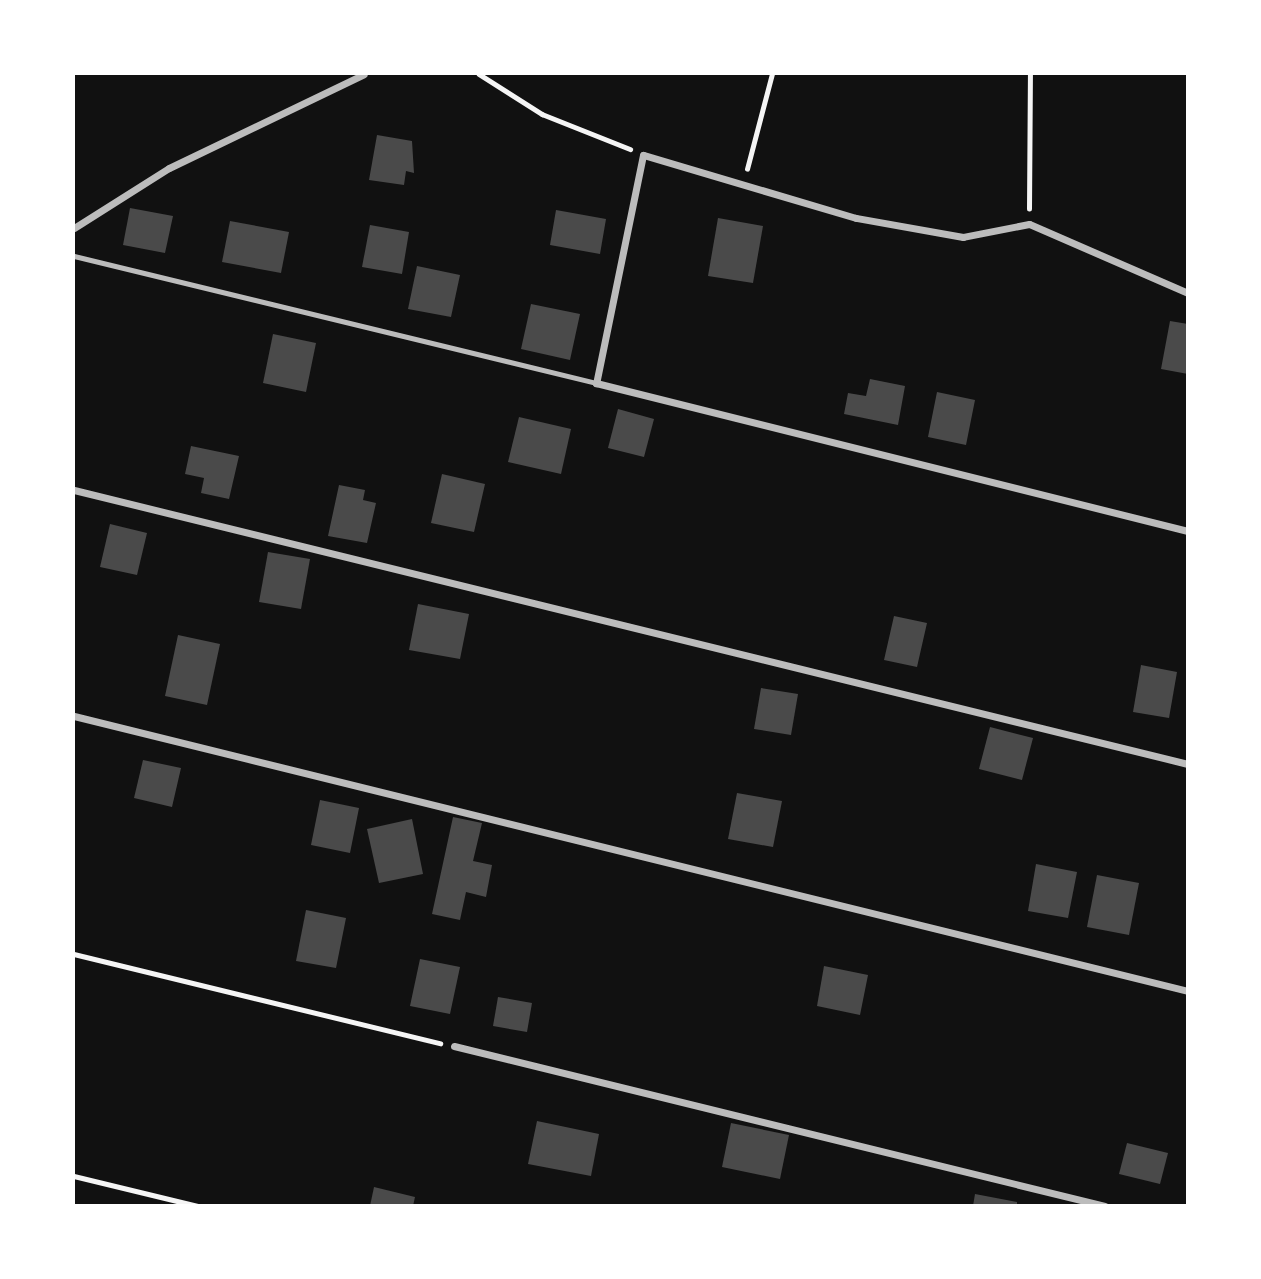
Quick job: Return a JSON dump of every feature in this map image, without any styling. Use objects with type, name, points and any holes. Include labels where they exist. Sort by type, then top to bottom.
[{"type":"street","points":[[74,228],[169,168],[364,74]]},
{"type":"street","points":[[1188,293],[1029,224],[963,237],[856,218],[742,187],[643,155],[596,383],[1188,531]]},
{"type":"street","points":[[74,490],[1188,764]]},
{"type":"street","points":[[74,716],[1188,991]]},
{"type":"street","points":[[454,1046],[1105,1206]]},
{"type":"lane","points":[[74,256],[596,383]]},
{"type":"path","points":[[479,74],[542,114],[643,155]]},
{"type":"path","points":[[742,187],[772,74]]},
{"type":"path","points":[[1029,224],[1030,74]]},
{"type":"path","points":[[74,954],[454,1046]]},
{"type":"path","points":[[74,1176],[198,1206]]},
{"type":"building","points":[[377,135],[412,141],[414,173],[406,171],[404,185],[369,180]]},
{"type":"building","points":[[130,208],[173,216],[165,253],[123,245]]},
{"type":"building","points":[[556,210],[606,219],[600,254],[550,245]]},
{"type":"building","points":[[718,218],[763,226],[753,283],[708,276]]},
{"type":"building","points":[[230,221],[289,232],[281,273],[222,262]]},
{"type":"building","points":[[370,225],[409,232],[402,274],[362,267]]},
{"type":"building","points":[[417,266],[460,275],[451,317],[408,309]]},
{"type":"building","points":[[531,304],[580,314],[570,360],[521,349]]},
{"type":"building","points":[[1170,321],[1188,324],[1188,374],[1161,369]]},
{"type":"building","points":[[273,334],[316,343],[306,392],[263,383]]},
{"type":"building","points":[[870,379],[905,386],[898,425],[844,414],[848,393],[866,396]]},
{"type":"building","points":[[937,392],[975,400],[966,445],[928,437]]},
{"type":"building","points":[[618,409],[654,419],[644,457],[608,448]]},
{"type":"building","points":[[519,417],[571,429],[561,474],[508,462]]},
{"type":"building","points":[[191,446],[239,456],[229,499],[201,493],[204,478],[185,474]]},
{"type":"building","points":[[442,474],[485,484],[474,532],[431,523]]},
{"type":"building","points":[[339,485],[365,490],[363,500],[376,503],[367,543],[328,536]]},
{"type":"building","points":[[110,524],[147,533],[137,575],[100,567]]},
{"type":"building","points":[[268,552],[310,559],[301,609],[259,602]]},
{"type":"building","points":[[418,604],[469,614],[460,659],[409,650]]},
{"type":"building","points":[[894,616],[927,623],[917,667],[884,660]]},
{"type":"building","points":[[178,635],[220,644],[207,705],[165,696]]},
{"type":"building","points":[[1141,665],[1177,672],[1169,718],[1133,712]]},
{"type":"building","points":[[761,688],[798,694],[791,735],[754,729]]},
{"type":"building","points":[[990,727],[1033,738],[1022,780],[979,769]]},
{"type":"building","points":[[143,760],[181,768],[172,807],[134,798]]},
{"type":"building","points":[[737,793],[782,801],[773,847],[728,839]]},
{"type":"building","points":[[320,800],[359,808],[350,853],[311,845]]},
{"type":"building","points":[[453,817],[482,823],[473,861],[492,865],[486,897],[466,892],[460,920],[432,914]]},
{"type":"building","points":[[412,819],[423,874],[379,883],[367,829]]},
{"type":"building","points":[[1036,864],[1077,872],[1068,918],[1028,911]]},
{"type":"building","points":[[1097,875],[1139,883],[1129,935],[1087,927]]},
{"type":"building","points":[[306,910],[346,918],[336,968],[296,961]]},
{"type":"building","points":[[420,959],[460,967],[450,1014],[410,1006]]},
{"type":"building","points":[[824,966],[868,975],[860,1015],[817,1006]]},
{"type":"building","points":[[498,997],[532,1003],[527,1032],[493,1026]]},
{"type":"building","points":[[537,1121],[599,1134],[591,1176],[528,1164]]},
{"type":"building","points":[[731,1123],[789,1135],[780,1179],[722,1167]]},
{"type":"building","points":[[1127,1143],[1168,1153],[1160,1184],[1119,1174]]},
{"type":"building","points":[[374,1187],[415,1197],[413,1206],[370,1206]]},
{"type":"building","points":[[975,1194],[1017,1202],[1017,1206],[973,1206]]}]
